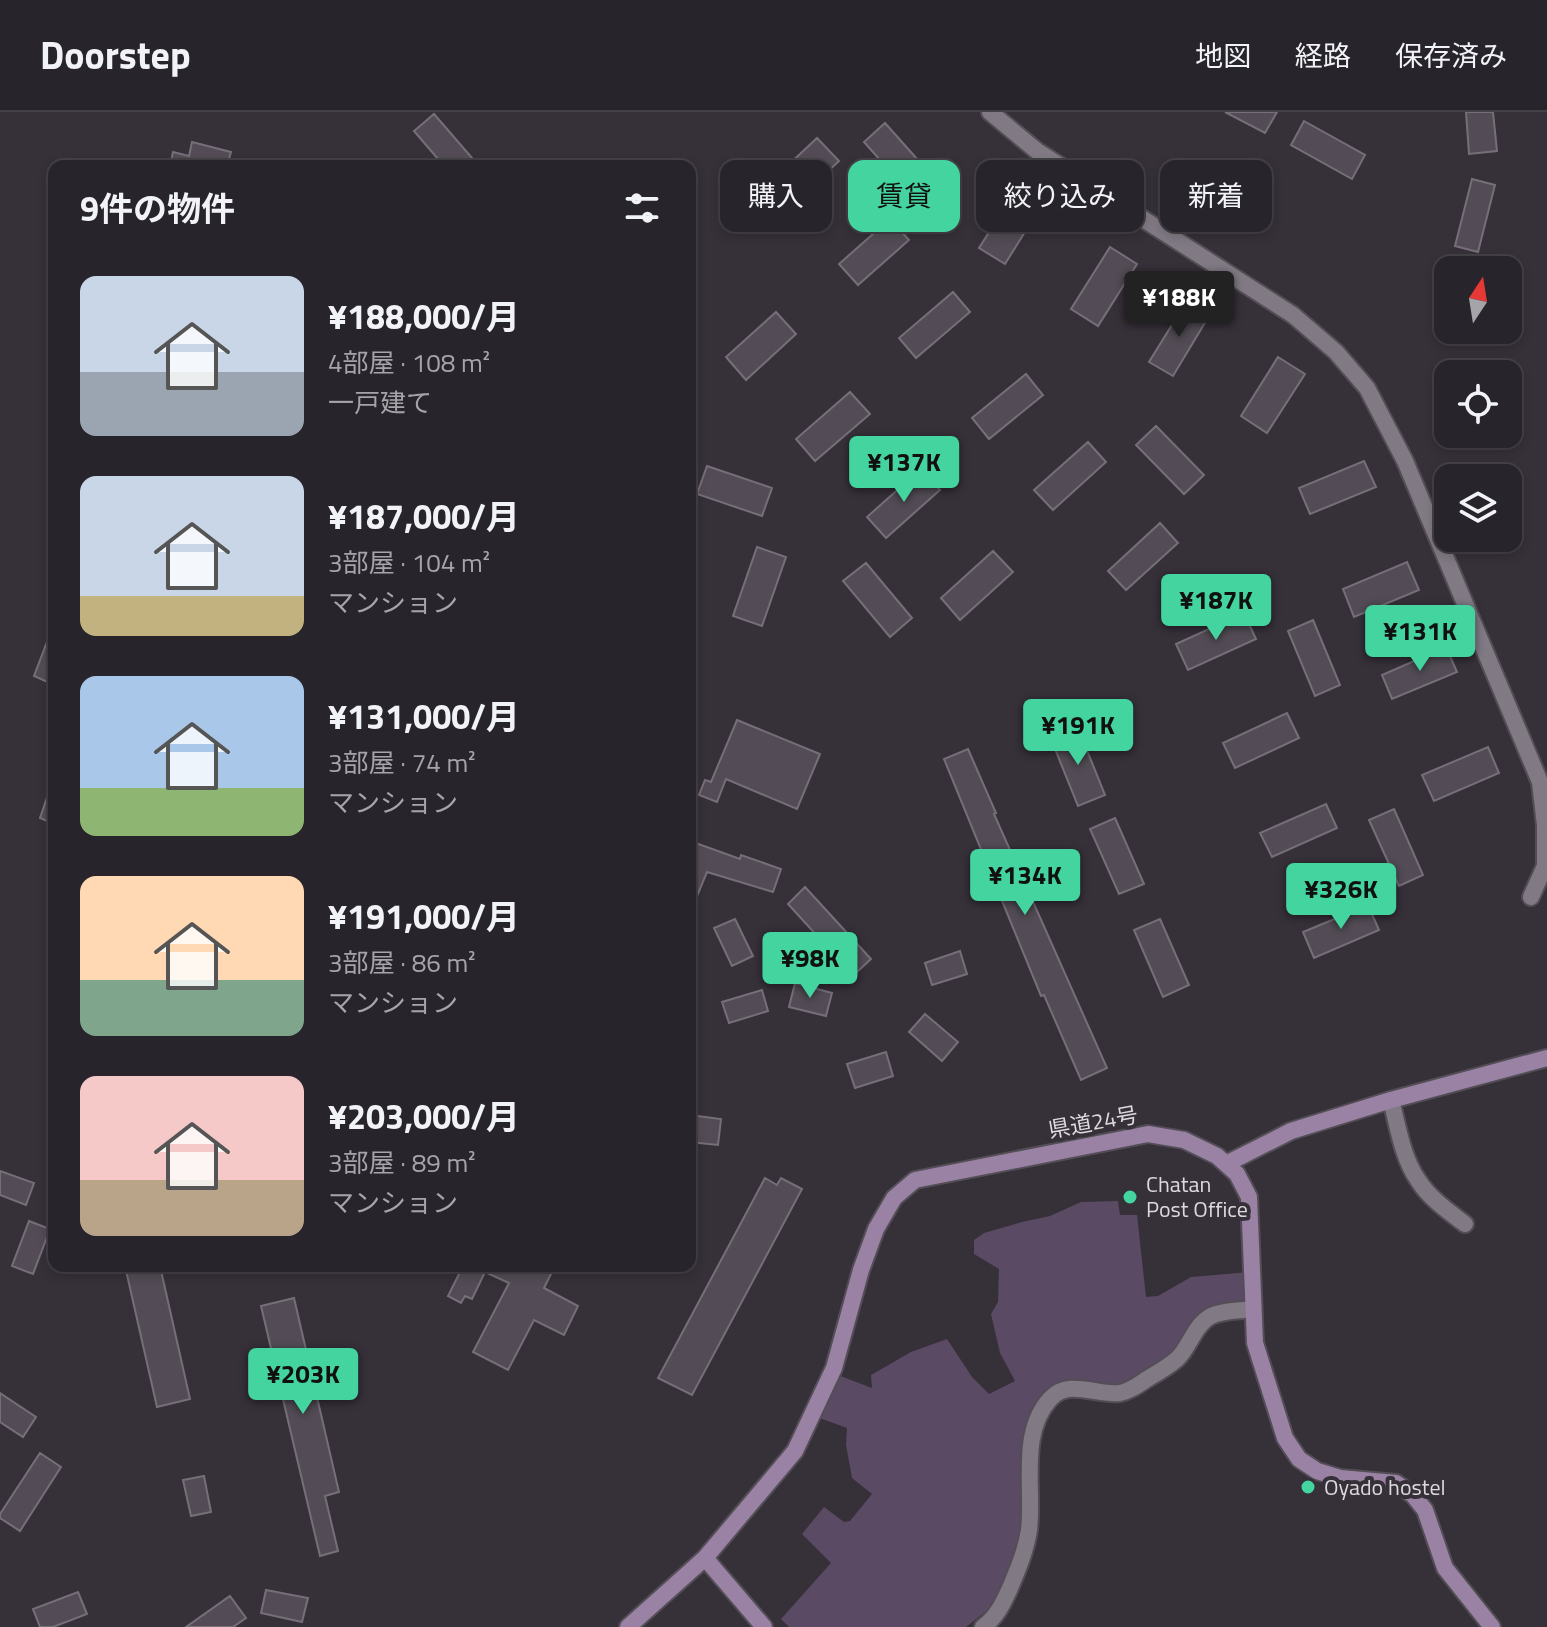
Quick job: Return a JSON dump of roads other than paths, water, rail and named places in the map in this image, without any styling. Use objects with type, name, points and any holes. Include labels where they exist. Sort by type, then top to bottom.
[{"type":"main road","points":[[1226,1164],[1291,1131],[1547,1058]]},
{"type":"main road","name":"県道24号","points":[[628,1627],[705,1558],[795,1451],[834,1368],[861,1270],[876,1229],[894,1198],[915,1180],[1148,1134],[1184,1140],[1217,1156],[1237,1174],[1249,1197],[1255,1343],[1285,1438],[1299,1459],[1317,1471],[1340,1478],[1396,1483],[1413,1495],[1425,1510],[1445,1568],[1492,1627]]},
{"type":"main road","points":[[705,1558],[764,1627]]},
{"type":"street","points":[[990,112],[1037,151],[1293,315],[1336,352],[1367,388],[1411,473],[1540,782],[1545,825],[1545,866],[1531,897]]},
{"type":"street","points":[[1391,1100],[1403,1146],[1417,1179],[1434,1199],[1465,1224]]},
{"type":"street","points":[[983,1627],[1000,1610],[1025,1550],[1030,1518],[1029,1470],[1033,1441],[1038,1421],[1050,1398],[1068,1389],[1078,1388],[1102,1393],[1131,1390],[1179,1357],[1202,1323],[1212,1316],[1253,1309]]},
{"type":"place","name":"Chatan Post Office","points":[[1130,1197]]},
{"type":"place","name":"Oyado hostel","points":[[1308,1487]]}]
